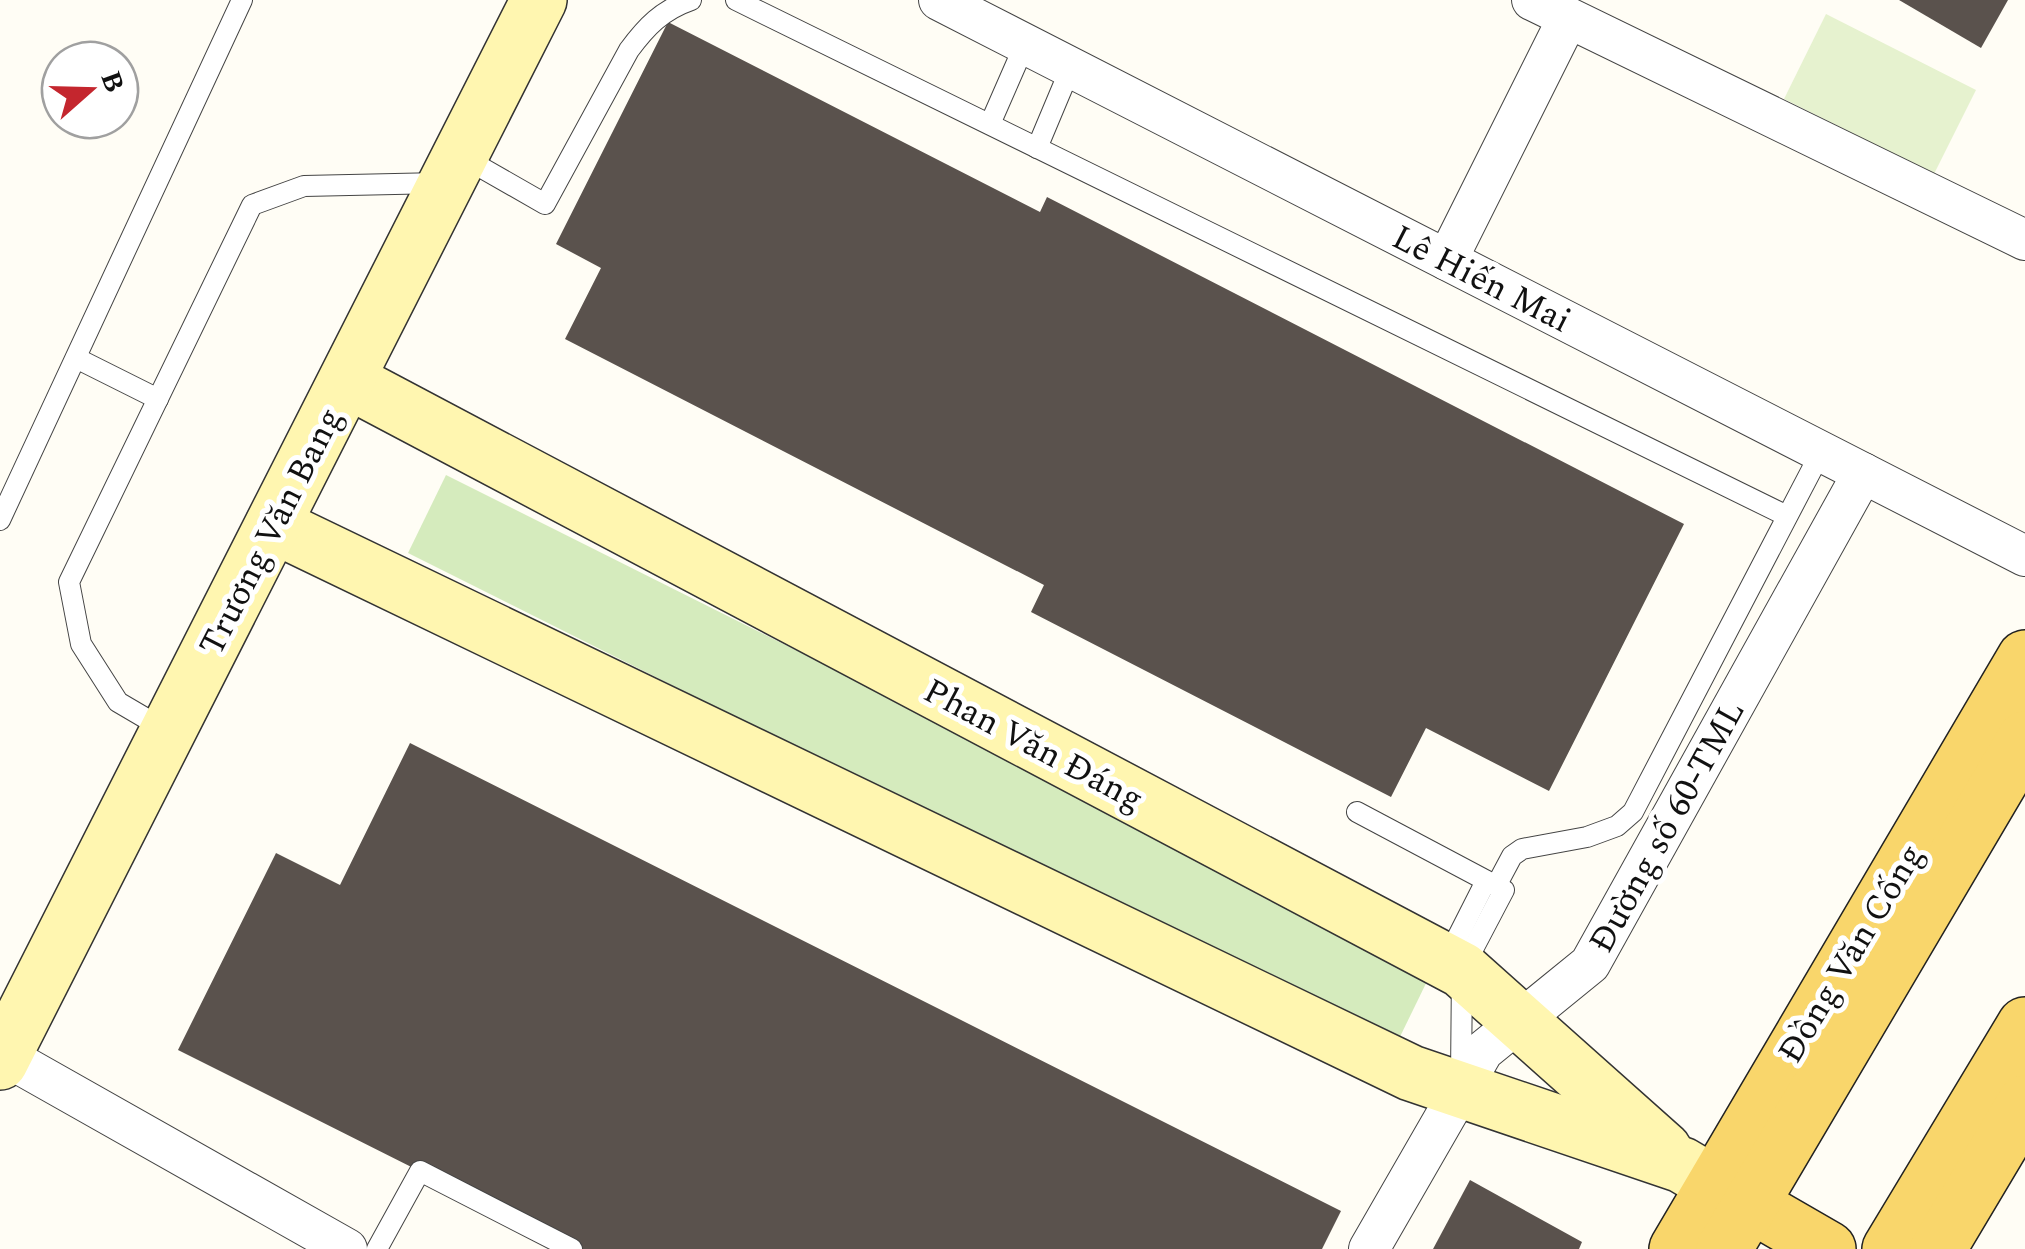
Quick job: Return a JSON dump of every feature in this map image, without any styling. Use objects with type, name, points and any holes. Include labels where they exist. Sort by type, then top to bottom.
[{"type":"main road","name":"Đồng Văn Cống","points":[[1718,1200],[2025,658]]},
{"type":"main road","name":"Đồng Văn Cống","points":[[1677,1249],[1718,1200],[2025,739]]},
{"type":"main road","points":[[1890,1249],[2025,1025]]},
{"type":"main road","points":[[1938,1249],[2025,1103]]},
{"type":"main road","points":[[1718,1200],[1828,1249]]},
{"type":"street","name":"Trương Văn Bang","points":[[1,1057],[539,0]]},
{"type":"street","name":"Lê Hiến Mai","points":[[939,0],[2025,556]]},
{"type":"street","points":[[1532,0],[2025,240]]},
{"type":"street","points":[[1447,260],[1568,18]]},
{"type":"street","name":"Phan Văn Đáng","points":[[346,380],[1453,966],[1520,1021],[1718,1200]]},
{"type":"street","name":"Đường số 60-TML","points":[[1369,1249],[1483,1052],[1590,964],[1863,474]]},
{"type":"street","points":[[273,526],[1411,1073],[1461,1090],[1718,1200]]},
{"type":"street","points":[[1,1057],[281,1234],[347,1249]]},
{"type":"lane","points":[[0,520],[242,0]]},
{"type":"lane","points":[[168,731],[118,702],[81,644],[69,582],[252,205],[304,186],[453,169],[545,204],[629,50],[662,13],[691,0]]},
{"type":"lane","points":[[736,0],[1787,516]]},
{"type":"lane","points":[[990,124],[1025,44]]},
{"type":"lane","points":[[1037,148],[1071,67]]},
{"type":"lane","points":[[76,358],[158,400]]},
{"type":"lane","points":[[1461,1090],[1453,966],[1495,886],[1512,856],[1522,849],[1588,837],[1617,826],[1634,812],[1820,452]]},
{"type":"lane","points":[[1357,812],[1495,886]]},
{"type":"lane","points":[[377,1249],[420,1171],[572,1249]]},
{"type":"green space","points":[[1826,14],[1976,90],[1934,174],[1784,99]]},
{"type":"green space","points":[[446,475],[1433,969],[1395,1047],[408,553]]},
{"type":"building","points":[[1899,0],[2008,0],[1981,48]]},
{"type":"building","points":[[668,22],[1040,212],[1047,197],[1684,524],[1549,791],[1426,728],[1391,797],[1031,612],[1044,585],[565,339],[601,268],[556,244]]},
{"type":"building","points":[[410,743],[1341,1211],[1322,1249],[557,1249],[501,1212],[178,1050],[276,853],[340,885]]},
{"type":"building","points":[[1470,1180],[1582,1242],[1579,1249],[1433,1249]]}]
